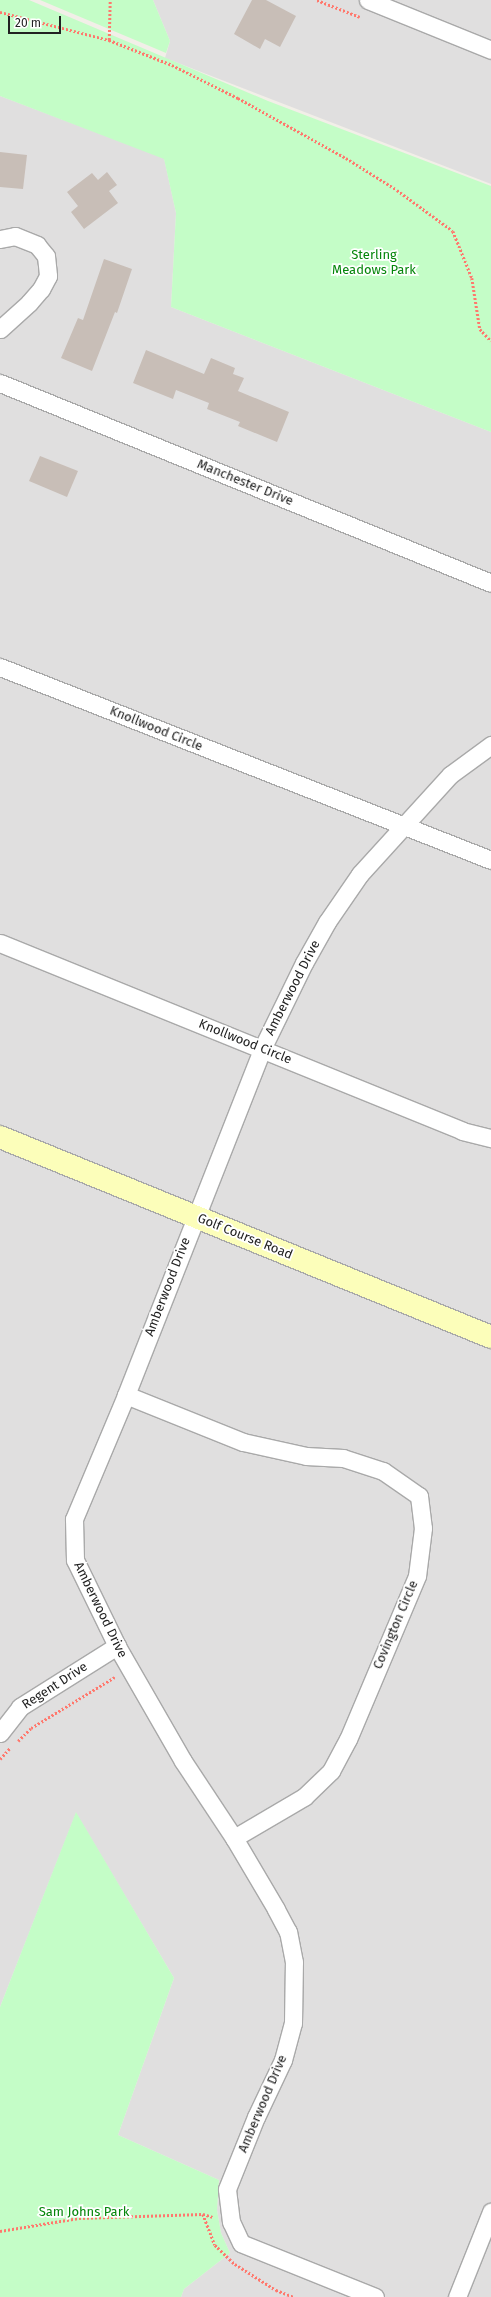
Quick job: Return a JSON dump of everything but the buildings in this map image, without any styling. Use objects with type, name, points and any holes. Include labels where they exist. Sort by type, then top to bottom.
[{"type":"street","points":[[368,0],[491,50]]},
{"type":"street","points":[[0,239],[15,236],[37,245],[46,256],[48,276],[41,289],[29,303],[0,329]]},
{"type":"street","name":"Manchester Drive","points":[[0,383],[491,583]]},
{"type":"street","name":"Knollwood Circle","points":[[0,667],[491,860]]},
{"type":"street","name":"Amberwood Drive","points":[[375,2297],[241,2243],[231,2222],[227,2189],[256,2118],[283,2060],[293,2023],[294,1962],[288,1932],[234,1838],[183,1761],[116,1646],[75,1560],[74,1519],[126,1395],[262,1049],[286,997],[327,922],[360,874],[402,826],[450,775],[491,745]]},
{"type":"street","name":"Knollwood Circle","points":[[0,943],[462,1131],[491,1138]]},
{"type":"street","name":"Golf Course Road","points":[[0,1137],[491,1337]]},
{"type":"street","name":"Covington Circle","points":[[126,1395],[243,1442],[306,1456],[343,1458],[383,1471],[419,1496],[423,1528],[417,1576],[348,1739],[331,1771],[304,1797],[234,1838]]},
{"type":"street","name":"Regent Drive","points":[[0,1733],[20,1707],[116,1646]]},
{"type":"street","points":[[457,2297],[491,2212]]},
{"type":"path","points":[[110,0],[110,40]]},
{"type":"path","points":[[0,12],[110,40],[179,69],[238,98],[346,158],[397,190],[453,231],[472,278],[480,329],[491,341]]},
{"type":"path","points":[[0,1758],[31,1728],[129,1668]]},
{"type":"path","points":[[0,2231],[79,2218],[203,2214],[231,2222]]},
{"type":"shaded area","points":[[153,0],[491,0],[491,184],[165,58],[170,41]]},
{"type":"shaded area","points":[[0,96],[164,158],[176,213],[171,307],[491,432],[491,2297],[181,2297],[184,2289],[230,2253],[221,2233],[217,2210],[219,2180],[118,2135],[174,1978],[76,1813],[0,2007]]},
{"type":"green space","name":"Sterling Meadows Park","points":[[0,0],[29,0],[268,101],[491,186],[491,432],[171,307],[176,213],[164,159],[0,96]]},
{"type":"green space","points":[[40,0],[153,0],[170,41],[166,53]]},
{"type":"green space","name":"Sam Johns Park","points":[[76,1812],[174,1978],[118,2135],[219,2180],[217,2210],[221,2233],[230,2253],[184,2289],[181,2297],[0,2297],[0,2007]]}]
